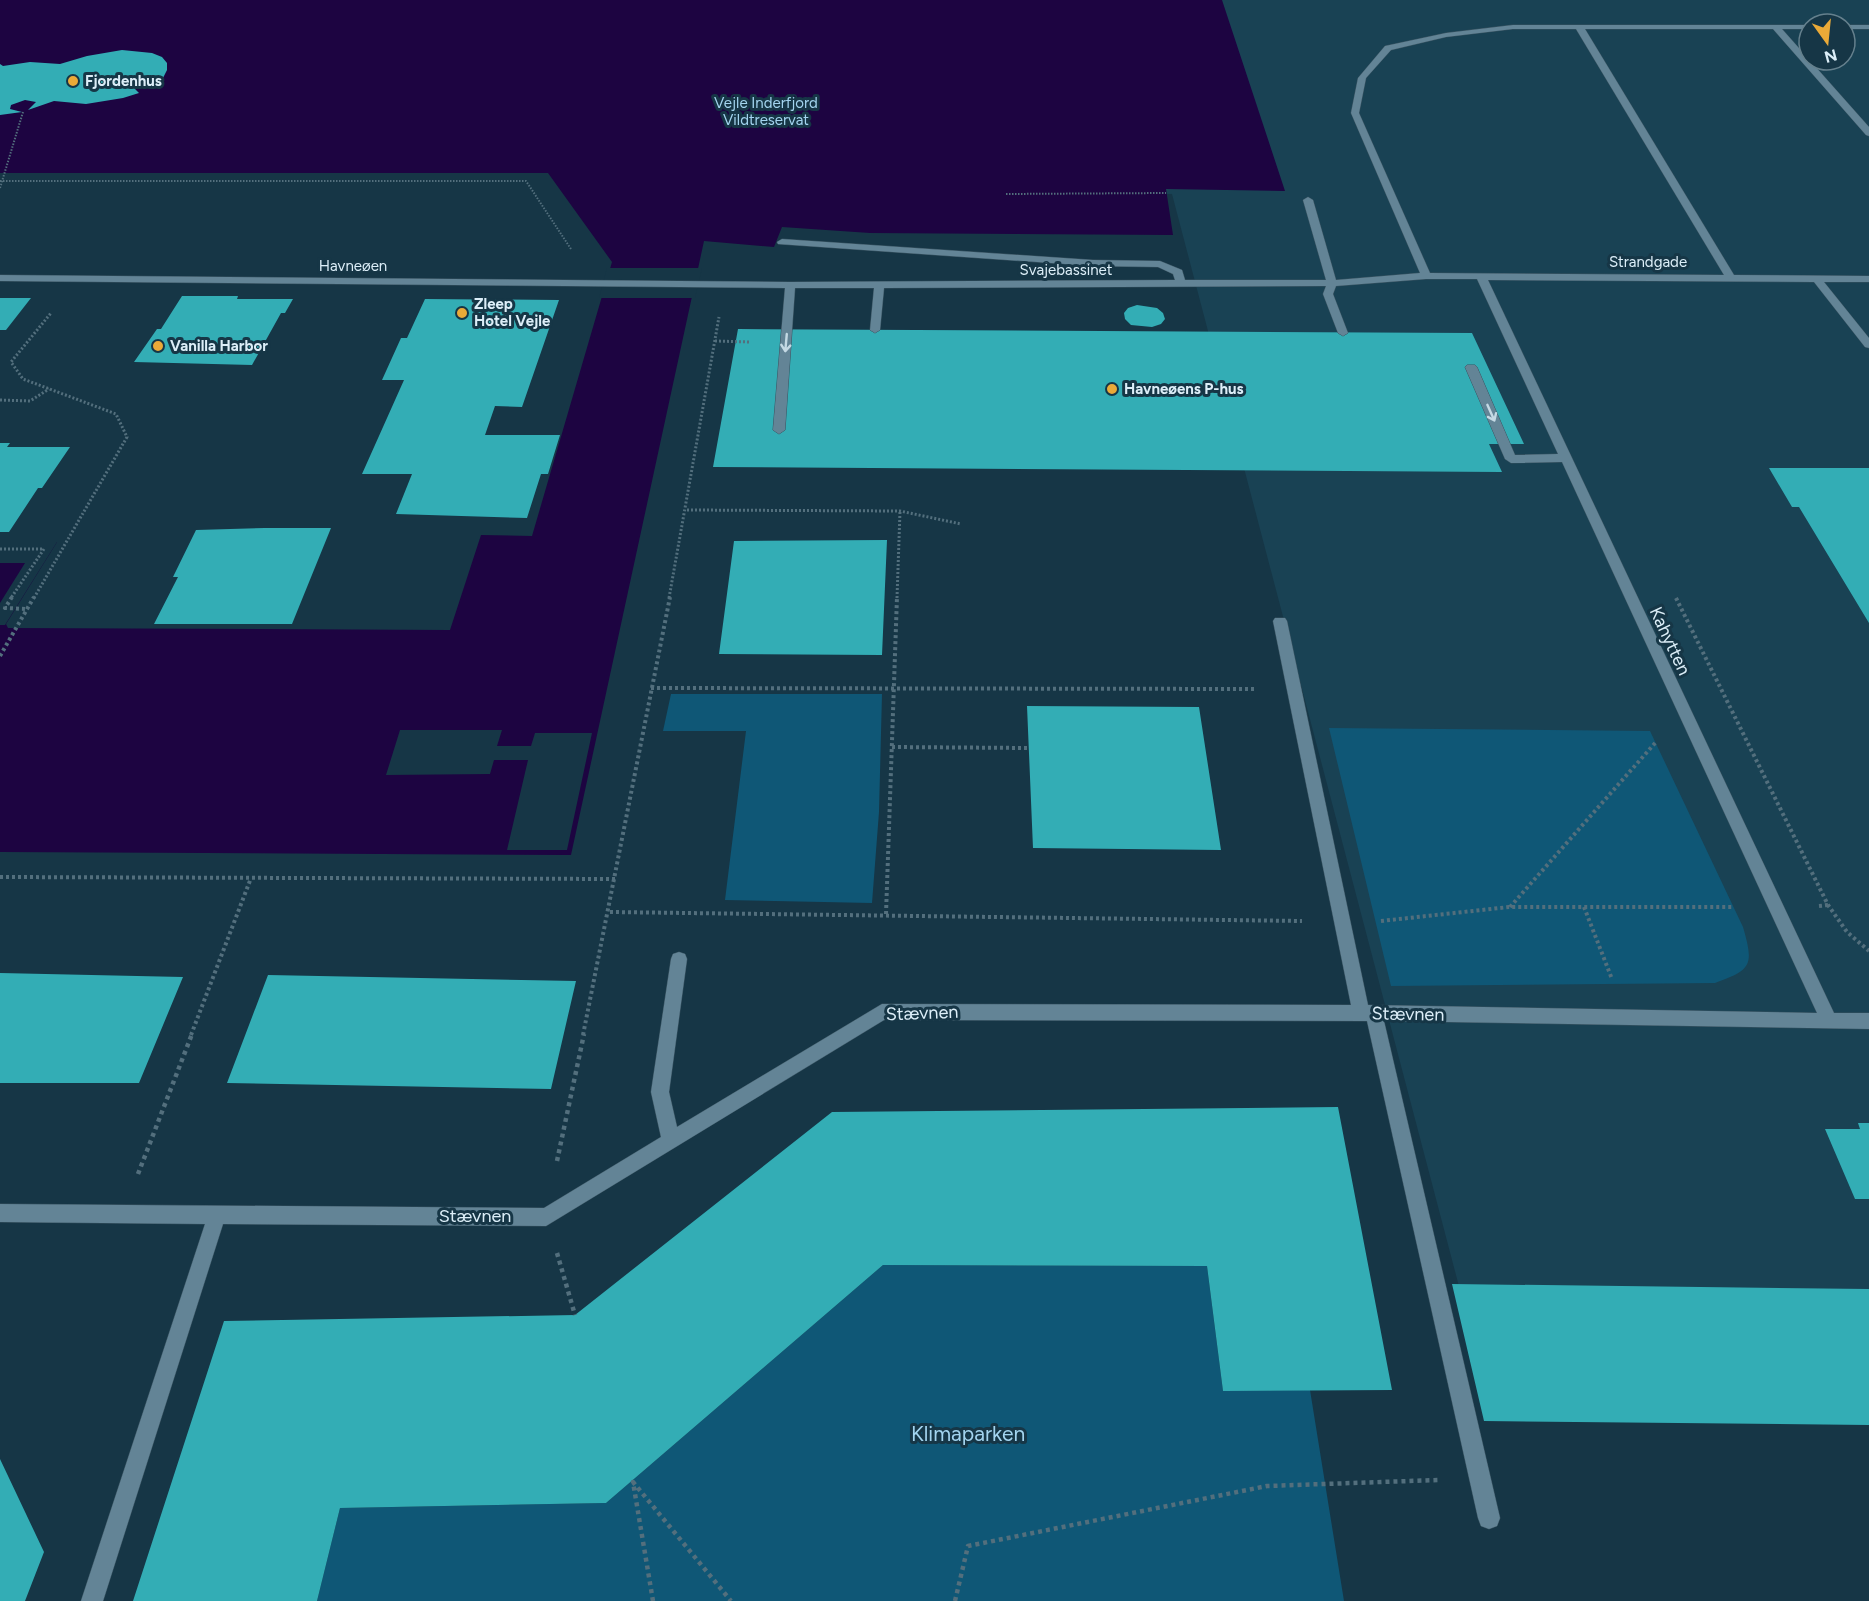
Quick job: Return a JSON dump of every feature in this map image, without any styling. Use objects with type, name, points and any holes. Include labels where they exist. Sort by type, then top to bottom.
[{"type":"street","points":[[1426,276],[1354,113],[1362,78],[1388,48],[1446,34],[1513,27],[1797,27]]},
{"type":"street","points":[[1579,27],[1730,277]]},
{"type":"street","points":[[1775,27],[1869,133]]},
{"type":"street","points":[[1308,200],[1332,283],[1328,294],[1343,333]]},
{"type":"street","points":[[783,242],[1081,262],[1160,264],[1178,272],[1181,284]]},
{"type":"street","name":"Strandgade","points":[[1426,276],[1869,279]]},
{"type":"street","name":"Svajebassinet","points":[[705,284],[1332,283],[1426,276]]},
{"type":"street","name":"Kahytten","points":[[1481,276],[1829,1020]]},
{"type":"street","name":"Havneøen","points":[[0,278],[705,284]]},
{"type":"street","points":[[1816,279],[1869,345]]},
{"type":"street","points":[[779,430],[790,285]]},
{"type":"street","points":[[875,330],[879,285]]},
{"type":"street","points":[[1471,367],[1511,459],[1565,458]]},
{"type":"street","points":[[1280,621],[1342,922],[1368,1013],[1490,1518]]},
{"type":"street","points":[[671,1140],[660,1092],[679,959]]},
{"type":"street","name":"Stævnen","points":[[0,1213],[546,1216],[882,1012],[1368,1013],[1869,1021]]},
{"type":"street","points":[[92,1601],[218,1215]]},
{"type":"path","points":[[0,188],[23,112]]},
{"type":"path","points":[[1,181],[526,181],[580,263],[574,282]]},
{"type":"path","points":[[1006,194],[1166,193]]},
{"type":"path","points":[[575,1316],[546,1216],[610,912],[651,688],[687,510],[725,284]]},
{"type":"path","points":[[0,656],[127,437],[116,414],[23,379],[11,362],[52,312]]},
{"type":"path","points":[[0,400],[30,402],[49,389]]},
{"type":"path","points":[[687,510],[900,511],[961,524]]},
{"type":"path","points":[[886,914],[900,511]]},
{"type":"path","points":[[0,549],[44,549],[5,608],[27,609]]},
{"type":"path","points":[[651,688],[1294,689]]},
{"type":"path","points":[[1509,907],[1657,741],[1688,721]]},
{"type":"path","points":[[892,747],[1028,748]]},
{"type":"path","points":[[0,877],[616,879]]},
{"type":"path","points":[[122,1214],[251,878]]},
{"type":"path","points":[[1828,905],[1847,933],[1869,951]]},
{"type":"path","points":[[610,912],[1342,922],[1395,920],[1509,907],[1776,906]]},
{"type":"path","points":[[1584,907],[1626,1018]]},
{"type":"path","points":[[955,1601],[968,1546],[1267,1486],[1480,1478]]},
{"type":"path","points":[[653,1601],[633,1482],[732,1601]]},
{"type":"shaded area","points":[[0,0],[1222,0],[1285,191],[1166,189],[1173,235],[870,233],[782,227],[774,247],[704,241],[571,855],[0,852],[0,542],[57,542],[6,624],[8,628],[450,630],[481,535],[532,536],[612,262],[548,173],[0,173]]},
{"type":"shaded area","points":[[579,0],[1869,0],[1869,1418],[1492,1412],[1172,194],[825,188]]},
{"type":"green space","points":[[671,694],[882,694],[879,812],[872,903],[725,900],[746,731],[663,731]]},
{"type":"green space","points":[[1329,728],[1650,731],[1743,927],[1749,958],[1747,964],[1737,974],[1715,983],[1391,986]]},
{"type":"green space","name":"Klimaparken","points":[[883,1265],[1207,1266],[1223,1391],[1310,1390],[1344,1601],[317,1601],[340,1508],[606,1503]]},
{"type":"pier","points":[[607,268],[702,268],[695,298],[599,298]]},
{"type":"pier","points":[[0,542],[57,542],[5,625],[0,625],[0,603],[25,563],[0,563]]},
{"type":"pier","points":[[400,730],[502,730],[497,746],[531,746],[535,733],[592,733],[567,850],[507,850],[528,760],[494,760],[490,774],[386,775]]},
{"type":"building","name":"Fjordenhus","points":[[122,50],[152,53],[162,57],[167,63],[167,70],[163,78],[139,83],[135,89],[139,93],[123,98],[86,104],[54,101],[28,110],[36,102],[25,100],[11,105],[10,109],[22,112],[0,115],[0,64],[3,66],[30,62],[60,64],[87,56]]},
{"type":"building","points":[[182,296],[293,299],[285,313],[281,313],[252,365],[134,362],[157,329],[161,329]]},
{"type":"building","points":[[0,298],[31,298],[6,330],[0,330]]},
{"type":"building","points":[[425,299],[559,300],[522,407],[495,406],[485,435],[560,435],[548,474],[541,474],[527,518],[396,514],[412,474],[362,474],[404,380],[382,380],[401,338],[407,338]]},
{"type":"building","points":[[1137,305],[1157,308],[1163,313],[1165,319],[1161,324],[1152,327],[1131,325],[1125,319],[1124,313],[1128,308]]},
{"type":"building","name":"Havneøens P-hus","points":[[738,329],[1472,333],[1524,444],[1489,444],[1502,472],[713,467]]},
{"type":"building","points":[[0,443],[10,443],[7,447],[70,447],[42,488],[38,488],[9,532],[0,532]]},
{"type":"building","points":[[1769,468],[1869,468],[1869,623],[1799,507],[1792,507]]},
{"type":"building","points":[[331,528],[292,624],[154,624],[178,577],[173,577],[196,530]]},
{"type":"building","points":[[887,540],[882,655],[719,654],[734,541]]},
{"type":"building","points":[[1027,706],[1199,707],[1221,850],[1033,848]]},
{"type":"building","points":[[0,973],[183,977],[139,1083],[0,1083]]},
{"type":"building","points":[[268,975],[576,981],[551,1089],[227,1083]]},
{"type":"building","points":[[1338,1107],[1392,1390],[1223,1391],[1207,1266],[883,1265],[606,1503],[340,1508],[317,1601],[133,1601],[224,1321],[575,1315],[832,1112]]},
{"type":"building","points":[[1858,1123],[1869,1123],[1869,1199],[1855,1199],[1825,1129],[1860,1129]]},
{"type":"building","points":[[1452,1284],[1869,1289],[1869,1425],[1484,1421]]},
{"type":"building","points":[[0,1459],[44,1552],[25,1601],[0,1601]]},
{"type":"place","name":"Fjordenhus","points":[[73,81]]},
{"type":"place","name":"Zleep Hotel Vejle","points":[[462,313]]},
{"type":"place","name":"Vanilla Harbor","points":[[158,346]]},
{"type":"place","name":"Havneøens P-hus","points":[[1112,389]]},
{"type":"park label","name":"Vejle Inderfjord Vildtreservat","points":[[766,112]]}]
